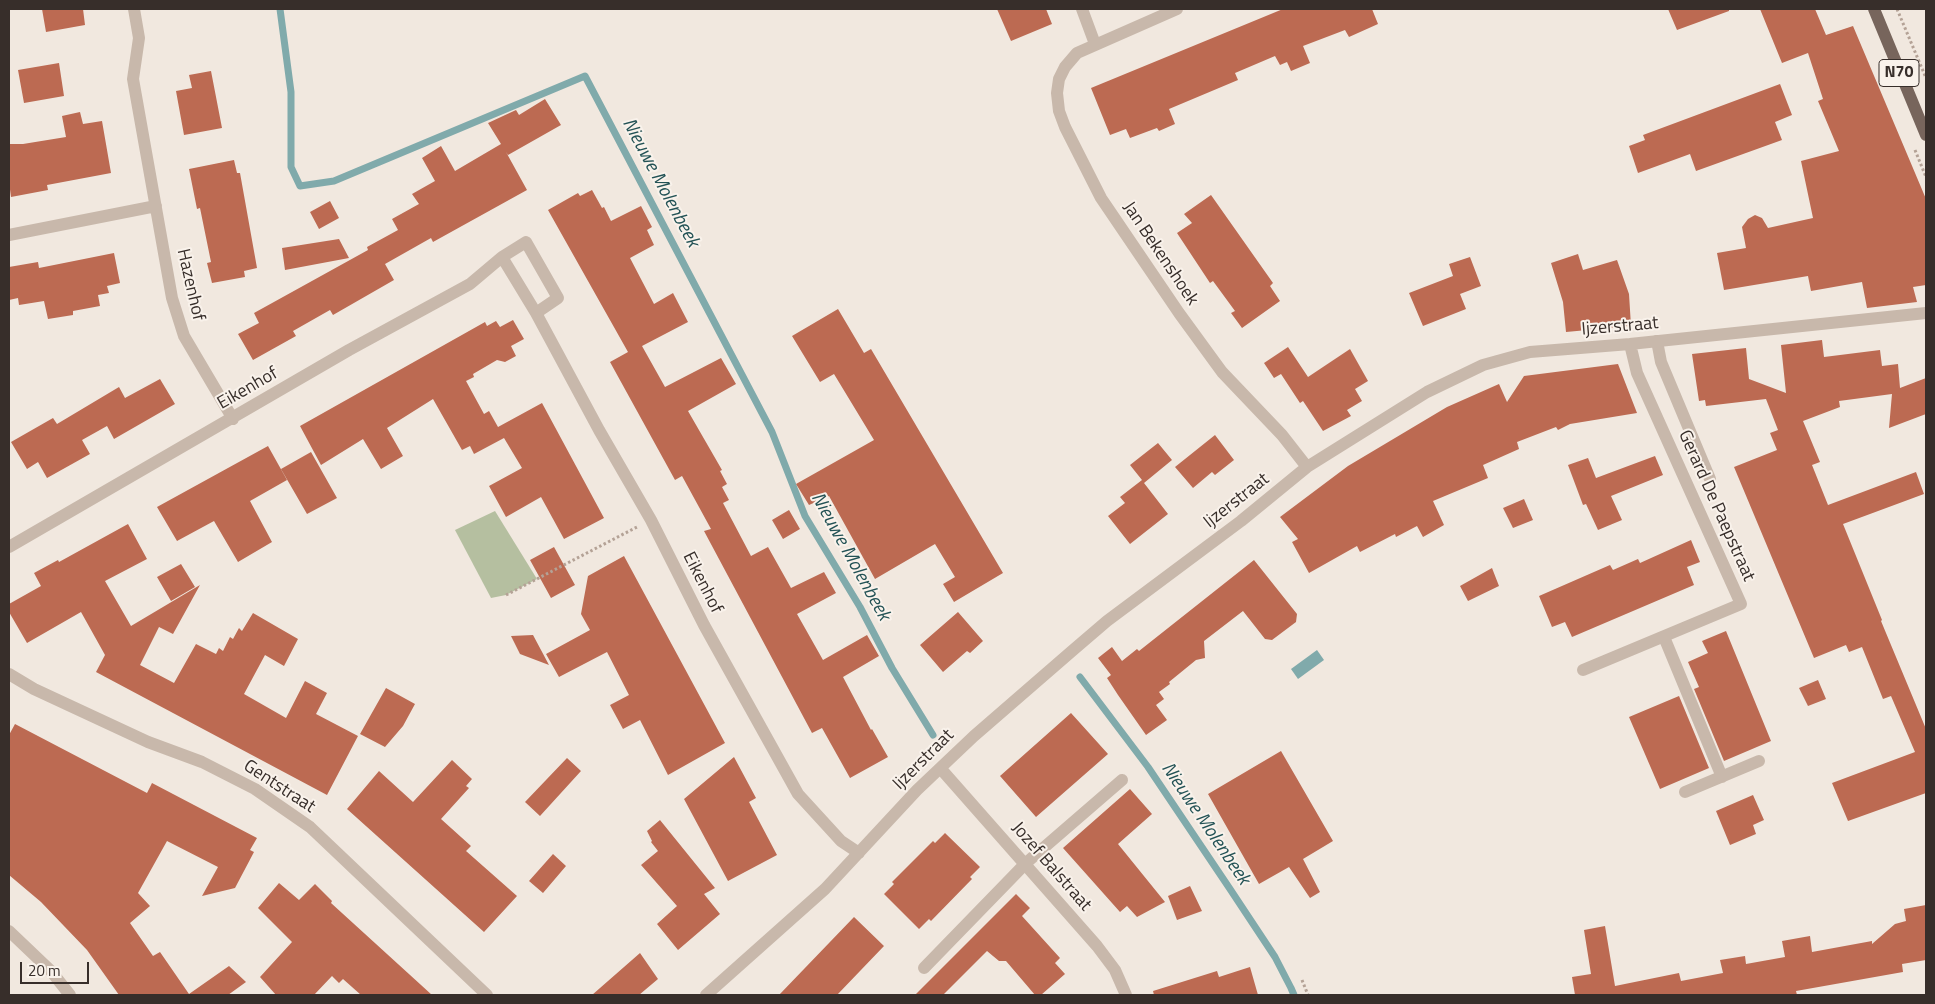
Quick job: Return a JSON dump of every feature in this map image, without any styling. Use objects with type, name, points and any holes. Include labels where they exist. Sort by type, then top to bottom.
[{"type":"main road","name":"N70","points":[[1874,9],[1926,136]]},
{"type":"street","name":"Hazenhof","points":[[134,9],[139,38],[132,79],[172,298],[184,336],[233,419]]},
{"type":"street","points":[[1082,9],[1095,44]]},
{"type":"street","name":"Jan Bekenshoek","points":[[1177,9],[1078,53],[1065,67],[1059,80],[1057,93],[1059,111],[1101,198],[1179,313],[1222,372],[1282,435],[1307,467]]},
{"type":"street","points":[[9,235],[156,206]]},
{"type":"street","name":"Eikenhof","points":[[9,547],[233,419],[349,350],[470,284],[502,257],[526,242],[558,298],[536,313]]},
{"type":"street","name":"Eikenhof","points":[[502,257],[536,313],[599,430],[651,520],[704,625],[798,794],[841,841],[859,853]]},
{"type":"street","name":"Ijzerstraat","points":[[706,995],[825,889],[917,790],[974,736],[1107,621],[1241,521],[1307,467],[1426,392],[1483,365],[1530,352],[1630,344],[1926,312]]},
{"type":"street","points":[[1657,341],[1661,362],[1710,479]]},
{"type":"street","name":"Gerard De Paepstraat","points":[[1583,670],[1740,604],[1637,373],[1630,344]]},
{"type":"street","points":[[1664,637],[1722,777]]},
{"type":"street","name":"Gentstraat","points":[[9,674],[51,697],[148,742],[202,762],[255,789],[310,827],[487,995]]},
{"type":"street","points":[[1685,792],[1759,761]]},
{"type":"street","name":"Jozef Balstraat","points":[[941,769],[1097,946],[1115,970],[1126,995]]},
{"type":"street","points":[[924,968],[1026,864],[1122,780]]},
{"type":"street","points":[[9,931],[51,971],[70,995]]},
{"type":"path","points":[[1898,9],[1926,78]]},
{"type":"path","points":[[506,595],[651,520]]},
{"type":"path","points":[[1302,980],[1308,995]]},
{"type":"green space","points":[[495,511],[537,579],[506,595],[491,598],[455,530]]},
{"type":"water","points":[[1317,650],[1324,660],[1298,679],[1291,669]]},
{"type":"building","points":[[42,9],[83,9],[85,25],[46,32]]},
{"type":"building","points":[[997,9],[1046,9],[1052,24],[1011,41]]},
{"type":"building","points":[[1283,9],[1372,9],[1378,24],[1349,37],[1345,30],[1303,46],[1310,63],[1291,71],[1287,62],[1280,65],[1275,56],[1235,73],[1238,80],[1169,109],[1175,124],[1159,131],[1157,128],[1130,138],[1126,129],[1110,135],[1091,88]]},
{"type":"building","points":[[1668,9],[1729,9],[1729,11],[1677,30]]},
{"type":"building","points":[[1760,9],[1815,9],[1826,35],[1853,26],[1926,199],[1926,285],[1913,287],[1917,302],[1867,308],[1862,282],[1811,291],[1808,276],[1724,290],[1717,253],[1746,248],[1742,227],[1748,219],[1755,215],[1762,218],[1768,228],[1813,218],[1801,161],[1839,151],[1818,101],[1823,99],[1808,53],[1782,63]]},
{"type":"building","points":[[59,63],[64,96],[24,103],[18,70]]},
{"type":"building","points":[[211,71],[222,128],[184,135],[176,91],[192,88],[189,75]]},
{"type":"building","points":[[1780,84],[1792,115],[1775,122],[1782,140],[1696,171],[1690,154],[1638,173],[1629,146],[1645,140],[1643,135]]},
{"type":"building","points":[[545,99],[561,125],[508,155],[506,152],[527,190],[433,242],[431,238],[385,264],[394,280],[333,315],[330,310],[293,331],[296,336],[253,360],[238,334],[259,323],[254,313],[368,250],[367,247],[398,230],[392,219],[419,204],[412,194],[435,181],[422,158],[441,146],[455,171],[501,144],[488,123],[516,110],[519,115]]},
{"type":"building","points":[[80,112],[83,124],[102,121],[111,173],[47,185],[48,190],[11,197],[9,144],[23,144],[66,137],[62,116]]},
{"type":"building","points":[[234,160],[237,173],[240,173],[257,268],[244,271],[245,277],[212,283],[207,263],[211,262],[200,208],[197,209],[189,169]]},
{"type":"building","points":[[592,190],[611,221],[641,206],[652,227],[647,230],[654,245],[630,258],[654,304],[673,293],[688,322],[642,346],[665,387],[721,358],[736,384],[688,411],[722,470],[720,471],[727,484],[722,487],[729,500],[723,503],[751,556],[768,547],[791,588],[824,572],[836,593],[797,614],[823,660],[867,635],[879,656],[843,677],[871,730],[888,757],[850,778],[822,728],[812,733],[704,531],[711,529],[682,476],[675,480],[610,362],[628,352],[548,210],[578,193],[580,196]]},
{"type":"building","points":[[1211,195],[1273,283],[1270,286],[1280,301],[1242,328],[1231,313],[1235,311],[1213,281],[1210,283],[1177,233],[1192,223],[1184,214]]},
{"type":"building","points":[[330,201],[339,218],[319,229],[310,212]]},
{"type":"building","points":[[339,239],[349,258],[285,270],[282,248]]},
{"type":"building","points":[[114,253],[120,283],[107,286],[109,293],[98,295],[100,306],[73,311],[73,315],[48,319],[44,301],[19,305],[18,298],[9,300],[9,267],[38,262],[39,268]]},
{"type":"building","points":[[1578,254],[1583,270],[1617,260],[1629,294],[1631,326],[1566,332],[1563,302],[1551,263]]},
{"type":"building","points":[[1470,257],[1481,286],[1460,294],[1466,309],[1423,326],[1409,293],[1453,276],[1449,264]]},
{"type":"building","points":[[838,309],[864,353],[871,349],[1003,573],[954,602],[943,584],[955,577],[935,544],[875,579],[829,496],[809,505],[796,484],[874,440],[834,374],[820,382],[792,336]]},
{"type":"building","points":[[513,320],[524,339],[511,346],[516,356],[505,362],[497,360],[473,374],[474,377],[466,381],[484,414],[489,411],[498,427],[542,403],[604,518],[564,539],[541,497],[506,517],[489,486],[522,468],[504,438],[474,454],[470,446],[462,450],[433,399],[387,428],[403,456],[381,469],[363,439],[321,465],[300,426],[485,322],[487,326],[496,321],[500,327]]},
{"type":"building","points":[[1822,340],[1824,357],[1880,350],[1882,366],[1898,364],[1900,388],[1926,378],[1926,414],[1889,428],[1892,394],[1839,401],[1840,407],[1803,421],[1820,462],[1812,465],[1828,505],[1916,472],[1924,494],[1843,524],[1926,729],[1926,793],[1848,821],[1832,783],[1915,752],[1891,696],[1883,699],[1862,647],[1849,652],[1846,645],[1814,658],[1734,467],[1777,450],[1770,433],[1778,430],[1766,399],[1706,406],[1705,400],[1699,401],[1692,354],[1746,348],[1749,379],[1786,393],[1781,345]]},
{"type":"building","points":[[1288,347],[1308,377],[1350,349],[1368,381],[1355,389],[1362,401],[1347,410],[1351,416],[1323,431],[1303,401],[1300,403],[1281,374],[1274,378],[1264,363]]},
{"type":"building","points":[[1618,364],[1637,413],[1570,424],[1558,430],[1556,427],[1517,442],[1519,449],[1483,465],[1488,478],[1433,501],[1444,525],[1423,537],[1417,526],[1396,537],[1395,534],[1360,552],[1357,546],[1309,573],[1292,542],[1298,539],[1280,517],[1348,466],[1447,407],[1499,384],[1507,402],[1524,376]]},
{"type":"building","points":[[160,379],[175,404],[114,439],[107,426],[82,440],[90,454],[47,478],[38,462],[27,469],[11,442],[53,418],[57,424],[119,387],[125,398]]},
{"type":"building","points":[[1215,435],[1234,460],[1215,475],[1212,472],[1193,488],[1175,467]]},
{"type":"building","points":[[1158,443],[1172,460],[1144,483],[1168,514],[1130,544],[1108,516],[1125,503],[1120,497],[1142,480],[1130,465]]},
{"type":"building","points":[[268,446],[287,480],[250,501],[272,542],[238,562],[214,521],[177,541],[157,507]]},
{"type":"building","points":[[311,452],[337,498],[307,514],[281,469]]},
{"type":"building","points":[[1655,456],[1663,475],[1611,496],[1622,520],[1598,530],[1586,504],[1583,505],[1568,465],[1588,458],[1596,478]]},
{"type":"building","points":[[1524,499],[1533,520],[1513,528],[1503,508]]},
{"type":"building","points":[[789,510],[800,529],[783,539],[772,520]]},
{"type":"building","points":[[128,524],[147,559],[105,581],[131,626],[200,585],[173,634],[159,627],[140,665],[174,683],[196,644],[216,654],[219,648],[223,651],[230,637],[233,639],[239,628],[242,631],[253,613],[298,639],[284,666],[265,655],[244,694],[286,718],[305,681],[327,693],[316,714],[358,736],[327,795],[96,672],[105,655],[81,612],[27,643],[9,612],[9,604],[41,586],[34,573],[58,560],[59,562]]},
{"type":"building","points":[[1691,540],[1700,562],[1687,567],[1694,585],[1572,637],[1565,622],[1552,627],[1539,596],[1610,565],[1613,570],[1638,559],[1640,563]]},
{"type":"building","points":[[554,547],[575,585],[551,598],[530,560]]},
{"type":"building","points":[[624,556],[725,743],[668,775],[640,720],[623,729],[610,705],[629,695],[607,652],[559,677],[546,654],[590,630],[581,614],[588,576]]},
{"type":"building","points":[[1254,560],[1297,614],[1296,622],[1272,640],[1265,639],[1243,611],[1204,641],[1205,658],[1196,660],[1159,692],[1164,699],[1156,705],[1167,720],[1146,735],[1107,678],[1111,675],[1098,658],[1112,647],[1122,661],[1137,649],[1139,651]]},
{"type":"building","points":[[181,564],[195,587],[171,601],[157,577]]},
{"type":"building","points":[[1492,568],[1499,586],[1468,601],[1460,586]]},
{"type":"building","points":[[958,612],[983,641],[970,653],[967,651],[943,672],[920,645]]},
{"type":"building","points":[[1726,631],[1771,741],[1724,761],[1694,689],[1699,687],[1688,662],[1708,653],[1702,641]]},
{"type":"building","points":[[533,635],[549,665],[520,654],[511,636]]},
{"type":"building","points":[[1818,680],[1826,699],[1808,706],[1799,688]]},
{"type":"building","points":[[386,688],[415,704],[403,726],[385,747],[360,734]]},
{"type":"building","points":[[1679,696],[1709,768],[1660,789],[1629,717]]},
{"type":"building","points":[[1071,713],[1108,754],[1036,817],[1000,776]]},
{"type":"building","points":[[15,724],[147,793],[152,783],[257,838],[250,850],[254,852],[235,888],[202,896],[218,867],[167,841],[138,893],[150,906],[130,923],[153,956],[160,952],[189,994],[229,966],[246,982],[228,995],[119,995],[87,950],[41,902],[9,875],[9,735]]},
{"type":"building","points":[[1281,751],[1333,841],[1303,859],[1320,892],[1310,898],[1289,867],[1259,884],[1208,794]]},
{"type":"building","points":[[734,757],[756,798],[749,802],[777,855],[728,881],[684,799]]},
{"type":"building","points":[[567,758],[581,771],[540,816],[525,802]]},
{"type":"building","points":[[452,760],[472,779],[466,786],[469,788],[441,819],[471,846],[466,851],[517,896],[484,932],[347,809],[379,771],[413,802]]},
{"type":"building","points":[[1130,789],[1152,814],[1118,844],[1165,902],[1137,917],[1127,906],[1120,912],[1063,848]]},
{"type":"building","points":[[1753,795],[1764,820],[1753,825],[1756,834],[1730,845],[1716,811]]},
{"type":"building","points":[[660,820],[715,888],[704,894],[720,914],[678,950],[657,924],[677,906],[641,865],[658,851],[651,842],[647,831]]},
{"type":"building","points":[[945,833],[980,867],[970,877],[972,879],[931,921],[929,919],[919,929],[884,894],[894,884],[892,882],[933,841],[935,843]]},
{"type":"building","points":[[553,854],[566,866],[543,893],[529,881]]},
{"type":"building","points":[[279,883],[299,900],[315,884],[332,901],[331,903],[432,995],[361,995],[343,979],[339,983],[332,976],[314,995],[276,995],[260,977],[292,942],[258,908]]},
{"type":"building","points":[[1190,886],[1202,911],[1177,920],[1168,896]]},
{"type":"building","points":[[1016,894],[1030,908],[1022,916],[1060,958],[1055,963],[1065,974],[1041,995],[1035,995],[1006,961],[999,961],[987,951],[943,995],[915,995]]},
{"type":"building","points":[[1926,905],[1926,960],[1902,964],[1903,972],[1796,991],[1797,995],[1575,995],[1572,977],[1591,974],[1584,930],[1605,926],[1615,986],[1679,973],[1681,981],[1723,973],[1720,960],[1745,956],[1746,964],[1785,957],[1782,941],[1810,936],[1812,952],[1872,941],[1872,944],[1895,924],[1906,921],[1904,909]]},
{"type":"building","points":[[854,917],[884,946],[837,995],[779,995]]},
{"type":"building","points":[[640,953],[658,979],[639,995],[592,995]]},
{"type":"building","points":[[1250,967],[1258,995],[1154,995],[1153,991],[1217,971],[1219,977]]},
{"type":"waterway","name":"Nieuwe Molenbeek","points":[[280,9],[291,92],[291,167],[300,186],[334,181],[585,76],[772,432],[805,516],[860,607],[892,668],[933,735]]},
{"type":"waterway","name":"Nieuwe Molenbeek","points":[[1080,677],[1148,767],[1275,957],[1294,995]]}]
